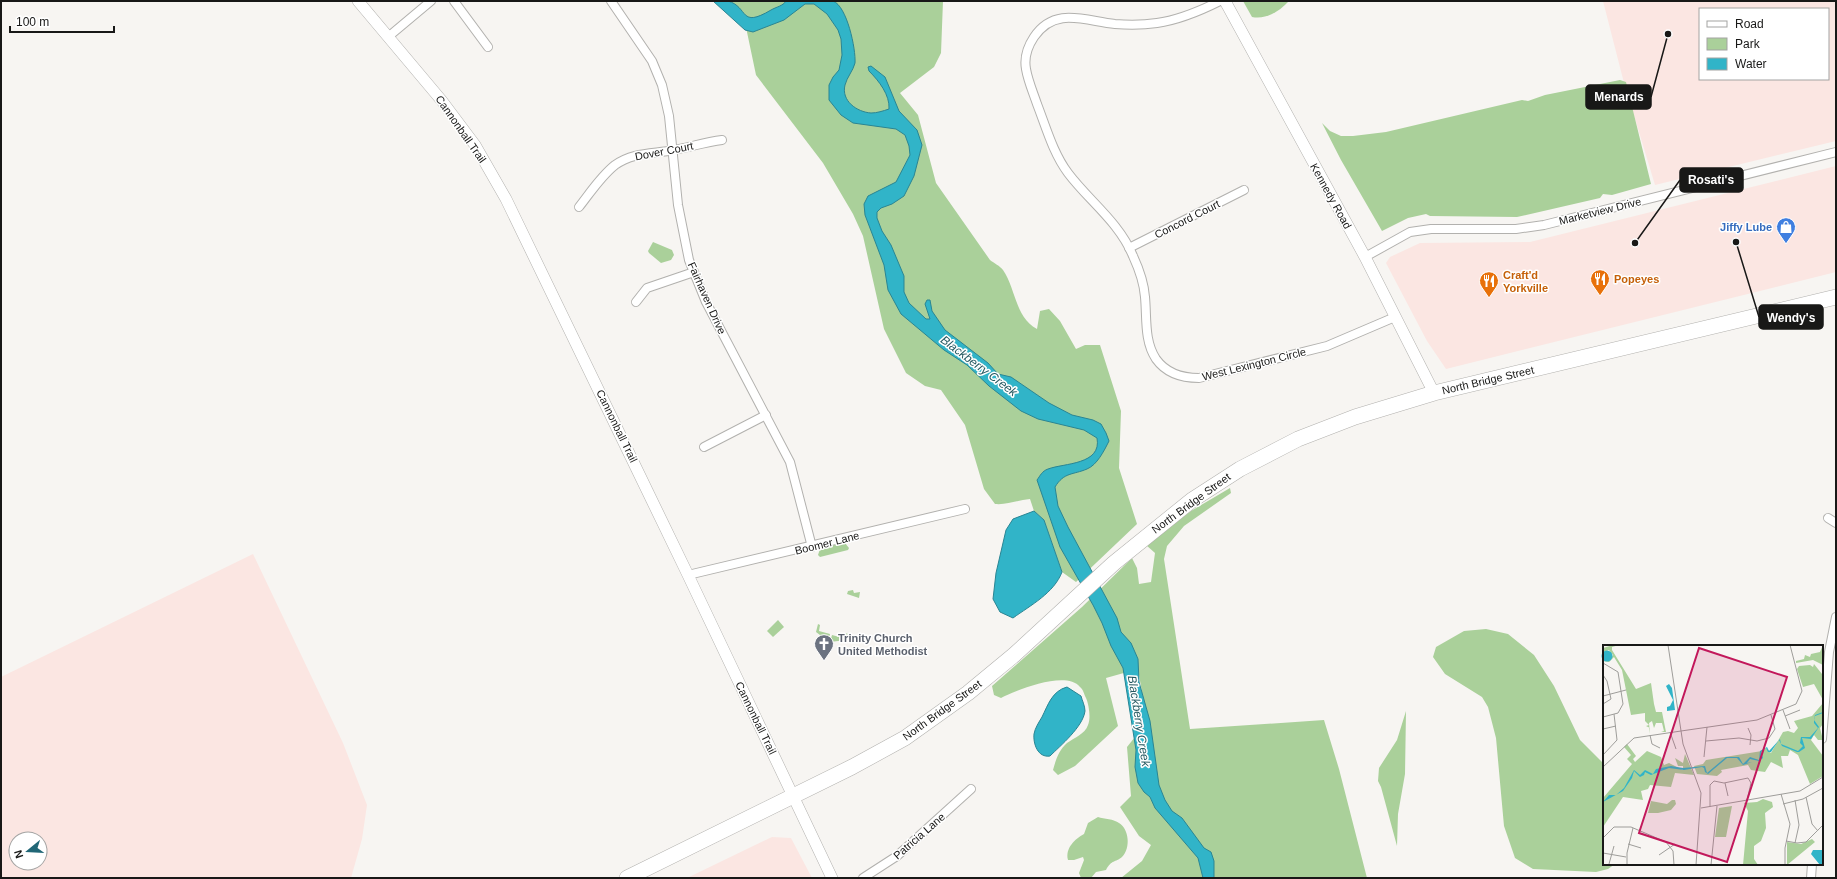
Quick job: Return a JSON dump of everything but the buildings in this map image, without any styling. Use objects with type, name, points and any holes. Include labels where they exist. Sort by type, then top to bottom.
[{"type":"highway","name":"North Bridge Street","points":[[627,878],[794,796],[905,738],[973,688],[1014,655],[1114,563],[1192,500],[1240,469],[1298,439],[1355,417],[1434,393],[1836,297]]},
{"type":"street","name":"Cannonball Trail","points":[[358,1],[442,101],[475,145],[506,199],[688,575],[832,878]]},
{"type":"street","points":[[388,37],[431,1]]},
{"type":"street","points":[[454,1],[488,47]]},
{"type":"street","name":"Fairhaven Drive","points":[[611,1],[646,53],[659,76],[666,100],[681,222],[694,272],[706,302],[790,462],[812,546]]},
{"type":"street","name":"West Lexington Circle","points":[[1220,1],[1188,15],[1158,23],[1130,25],[1073,17],[1058,19],[1039,31],[1030,45],[1026,62],[1028,77],[1057,152],[1074,180],[1108,216],[1129,248],[1145,290],[1147,329],[1151,350],[1162,365],[1181,376],[1199,378],[1327,346],[1395,317]]},
{"type":"street","name":"Kennedy Road","points":[[1225,1],[1365,257],[1434,393]]},
{"type":"street","name":"Dover Court","points":[[579,207],[606,174],[620,162],[641,154],[672,150],[722,140]]},
{"type":"street","name":"Marketview Drive","points":[[1365,257],[1410,232],[1431,229],[1516,230],[1544,225],[1836,152]]},
{"type":"street","name":"Concord Court","points":[[1129,248],[1244,190]]},
{"type":"street","points":[[636,302],[647,288],[694,272]]},
{"type":"street","points":[[704,447],[766,415]]},
{"type":"street","name":"Boomer Lane","points":[[688,575],[965,509]]},
{"type":"street","points":[[1828,518],[1836,523]]},
{"type":"street","points":[[1823,727],[1829,652],[1836,616]]},
{"type":"street","name":"Patricia Lane","points":[[863,878],[897,856],[971,789]]},
{"type":"street","points":[[1811,878],[1812,865]]},
{"type":"shaded area","points":[[1603,1],[1836,1],[1836,141],[1655,185],[1623,79]]},
{"type":"shaded area","points":[[1836,166],[1836,272],[1446,369],[1427,341],[1386,263],[1390,257],[1420,243],[1530,242]]},
{"type":"shaded area","points":[[253,554],[343,743],[367,805],[362,839],[351,878],[1,878],[1,677]]},
{"type":"shaded area","points":[[772,837],[791,838],[812,878],[687,878]]},
{"type":"green space","points":[[728,1],[943,1],[941,53],[934,67],[900,93],[918,115],[936,183],[990,260],[1003,270],[1020,310],[1030,324],[1037,329],[1040,311],[1049,309],[1060,321],[1076,349],[1085,345],[1100,345],[1121,411],[1119,468],[1137,524],[1076,582],[1062,572],[1044,520],[1034,511],[1030,499],[1004,504],[995,504],[984,489],[965,425],[941,390],[925,386],[906,373],[884,329],[863,236],[853,214],[823,163],[756,75],[743,13]]},
{"type":"green space","points":[[1243,1],[1289,1],[1272,14],[1257,18],[1252,17]]},
{"type":"green space","points":[[1620,80],[1626,82],[1651,184],[1612,195],[1603,194],[1600,198],[1517,217],[1430,216],[1426,214],[1408,218],[1382,231],[1341,160],[1322,123],[1330,131],[1341,136],[1386,132],[1522,100],[1528,101],[1545,95]]},
{"type":"green space","points":[[653,242],[672,250],[674,255],[671,260],[661,263],[649,253],[648,251]]},
{"type":"green space","points":[[1230,488],[1231,493],[1184,526],[1167,546],[1164,559],[1190,729],[1324,720],[1339,769],[1367,878],[1121,878],[1142,861],[1151,845],[1139,836],[1120,807],[1131,796],[1127,747],[1147,722],[1138,669],[1106,678],[1118,726],[1075,766],[1058,775],[1053,770],[1060,752],[1067,743],[1079,736],[1087,728],[1089,722],[1088,704],[1081,688],[1073,682],[1064,680],[1041,683],[1001,698],[994,695],[992,686],[1082,607],[1132,558],[1137,568],[1139,584],[1151,582],[1155,553],[1146,545],[1191,511]]},
{"type":"green space","points":[[845,543],[849,548],[848,550],[820,557],[818,555],[820,549]]},
{"type":"green space","points":[[853,590],[854,593],[860,592],[859,598],[847,594],[848,591]]},
{"type":"green space","points":[[778,620],[784,627],[773,637],[767,631]]},
{"type":"green space","points":[[818,624],[820,625],[819,631],[830,634],[828,641],[816,632]]},
{"type":"green space","points":[[1486,629],[1508,634],[1534,655],[1554,686],[1580,740],[1603,763],[1603,865],[1614,865],[1608,869],[1596,872],[1533,869],[1515,858],[1504,826],[1496,738],[1488,707],[1482,697],[1445,674],[1433,657],[1436,647],[1464,631]]},
{"type":"green space","points":[[845,633],[848,634],[846,640],[830,642],[832,635],[843,638]]},
{"type":"green space","points":[[1406,711],[1405,774],[1398,814],[1397,846],[1378,781],[1379,768],[1397,740]]},
{"type":"green space","points":[[1098,817],[1114,821],[1122,826],[1127,834],[1127,849],[1120,859],[1112,863],[1106,870],[1096,872],[1091,878],[1081,878],[1079,873],[1084,860],[1083,857],[1068,860],[1067,856],[1069,848],[1077,838],[1084,834],[1088,823]]},
{"type":"water","name":"Blackberry Creek","points":[[713,1],[728,1],[735,4],[745,15],[749,17],[761,15],[785,3],[786,1],[833,1],[838,5],[850,29],[855,57],[855,63],[847,79],[844,91],[848,101],[856,108],[871,113],[889,109],[886,93],[869,71],[868,67],[871,66],[885,77],[899,111],[917,130],[922,145],[914,176],[904,196],[892,204],[881,208],[877,212],[877,218],[882,231],[891,245],[904,276],[904,292],[909,303],[926,319],[930,319],[925,304],[927,300],[930,300],[932,311],[945,330],[988,363],[998,374],[1011,377],[1049,403],[1072,415],[1093,420],[1101,424],[1109,441],[1107,445],[1100,457],[1091,467],[1065,476],[1058,482],[1055,487],[1058,506],[1117,618],[1121,632],[1131,643],[1138,659],[1139,682],[1150,721],[1159,785],[1165,800],[1172,811],[1182,818],[1204,848],[1211,852],[1214,861],[1214,878],[1203,878],[1198,858],[1155,808],[1150,797],[1144,792],[1138,783],[1135,767],[1136,750],[1123,668],[1111,646],[1093,605],[1060,547],[1037,480],[1046,470],[1072,464],[1088,458],[1094,453],[1097,447],[1097,438],[1084,430],[1038,419],[1021,411],[989,386],[967,365],[944,350],[901,314],[888,290],[884,265],[865,215],[864,204],[868,196],[896,182],[910,155],[909,146],[905,135],[896,129],[853,123],[841,115],[829,100],[829,85],[839,70],[842,55],[841,39],[838,30],[827,14],[814,4],[805,4],[784,20],[753,32],[745,30]]},
{"type":"water","points":[[1034,511],[1044,520],[1062,572],[1054,586],[1048,592],[1013,618],[1000,612],[993,599],[996,573],[1006,530],[1013,519]]},
{"type":"water","points":[[1067,687],[1081,696],[1085,709],[1083,717],[1076,730],[1050,756],[1042,755],[1037,750],[1034,742],[1037,725],[1054,695]]},
{"type":"place","name":"Menards","points":[[1668,34]]},
{"type":"place","name":"Wendy's","points":[[1736,242]]},
{"type":"place","name":"Rosati's","points":[[1635,243]]},
{"type":"place","name":"Jiffy Lube","points":[[1786,244]]},
{"type":"place","name":"Popeyes","points":[[1600,296]]},
{"type":"place","name":"Craft'd Yorkville","points":[[1489,298]]},
{"type":"place","name":"Trinity Church United Methodist","points":[[824,661]]}]
